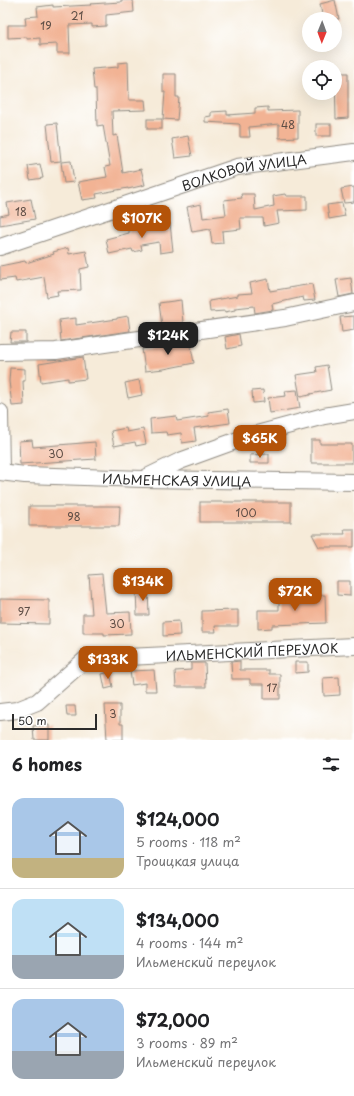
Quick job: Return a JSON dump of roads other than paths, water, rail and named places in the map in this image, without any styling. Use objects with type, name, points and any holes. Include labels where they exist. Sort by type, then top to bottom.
[{"type":"street","name":"ВОЛКОВОЙ УЛИЦА","points":[[0,247],[237,167],[354,152]]},
{"type":"street","points":[[0,352],[56,351],[285,318],[354,303]]},
{"type":"street","points":[[0,412],[0,472]]},
{"type":"street","points":[[143,478],[180,461],[249,436],[324,416],[354,412]]},
{"type":"street","name":"ИЛЬМЕНСКАЯ УЛИЦА","points":[[0,472],[25,475],[354,482]]},
{"type":"street","name":"ИЛЬМЕНСКИЙ ПЕРЕУЛОК","points":[[0,712],[18,710],[37,702],[86,659],[354,646]]}]
